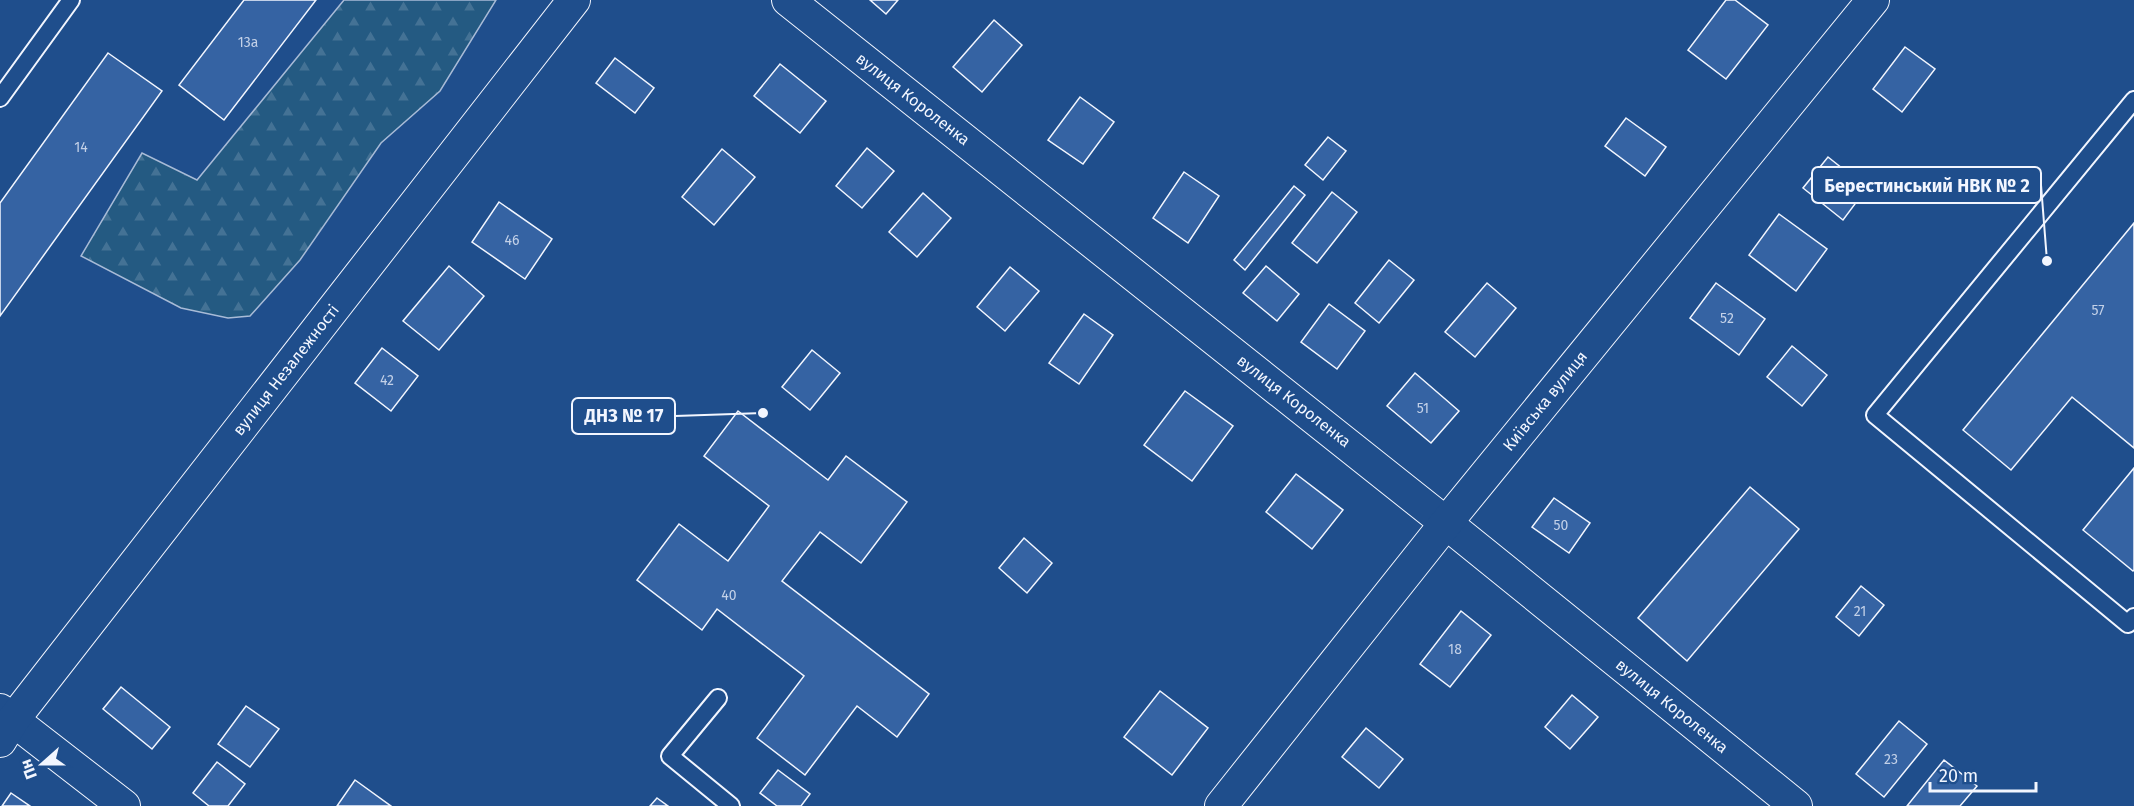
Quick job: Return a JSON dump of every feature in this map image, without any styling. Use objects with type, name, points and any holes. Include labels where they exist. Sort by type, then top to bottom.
[{"type":"street","name":"вулиця Незалежності","points":[[4,724],[574,0]]},
{"type":"street","name":"вулиця Короленка","points":[[788,0],[1446,523],[1796,806]]},
{"type":"street","name":"Київська вулиця","points":[[1221,806],[1446,523],[1873,0]]},
{"type":"street","points":[[4,724],[124,806]]},
{"type":"lane","points":[[0,98],[70,0]]},
{"type":"lane","points":[[2134,100],[1875,415],[2128,624],[2134,617]]},
{"type":"lane","points":[[718,698],[670,756],[731,806]]},
{"type":"green space","points":[[344,0],[496,0],[440,91],[381,143],[300,260],[250,316],[228,318],[181,308],[81,256],[142,153],[197,180]]},
{"type":"building","points":[[244,0],[316,0],[224,120],[179,85]]},
{"type":"building","points":[[870,0],[898,0],[886,14]]},
{"type":"building","points":[[1726,0],[1735,0],[1768,25],[1726,79],[1688,50]]},
{"type":"building","points":[[994,20],[1022,45],[982,92],[953,67]]},
{"type":"building","points":[[1905,47],[1935,69],[1902,112],[1873,89]]},
{"type":"building","points":[[108,53],[162,91],[0,316],[0,203]]},
{"type":"building","points":[[615,58],[654,88],[635,113],[596,83]]},
{"type":"building","points":[[780,64],[826,101],[800,133],[754,96]]},
{"type":"building","points":[[1080,97],[1114,122],[1083,164],[1048,140]]},
{"type":"building","points":[[1626,118],[1666,147],[1645,176],[1605,146]]},
{"type":"building","points":[[1328,137],[1346,151],[1323,180],[1305,165]]},
{"type":"building","points":[[867,148],[894,171],[862,208],[836,186]]},
{"type":"building","points":[[722,149],[755,177],[714,225],[682,197]]},
{"type":"building","points":[[1828,157],[1867,188],[1843,220],[1803,188]]},
{"type":"building","points":[[1184,172],[1219,196],[1188,243],[1153,218]]},
{"type":"building","points":[[1294,186],[1305,195],[1245,270],[1234,260]]},
{"type":"building","points":[[1332,192],[1357,212],[1317,263],[1292,243]]},
{"type":"building","points":[[923,193],[951,218],[917,257],[889,232]]},
{"type":"building","points":[[499,202],[552,239],[525,279],[472,242]]},
{"type":"building","points":[[1779,214],[1827,249],[1796,291],[1749,255]]},
{"type":"building","points":[[2134,223],[2134,448],[2072,397],[2011,470],[1963,430]]},
{"type":"building","points":[[1389,260],[1414,280],[1379,323],[1355,303]]},
{"type":"building","points":[[449,266],[484,296],[439,350],[403,321]]},
{"type":"building","points":[[1266,266],[1299,294],[1277,321],[1243,293]]},
{"type":"building","points":[[1010,267],[1039,291],[1005,331],[977,307]]},
{"type":"building","points":[[1487,283],[1516,308],[1475,357],[1445,332]]},
{"type":"building","points":[[1716,283],[1765,319],[1739,355],[1690,318]]},
{"type":"building","points":[[1329,304],[1365,331],[1337,369],[1301,342]]},
{"type":"building","points":[[1084,314],[1113,335],[1079,384],[1049,363]]},
{"type":"building","points":[[1792,346],[1827,375],[1802,406],[1767,377]]},
{"type":"building","points":[[382,348],[418,376],[391,411],[355,383]]},
{"type":"building","points":[[812,350],[840,373],[810,410],[782,387]]},
{"type":"building","points":[[1415,373],[1459,411],[1431,443],[1387,406]]},
{"type":"building","points":[[1185,391],[1233,426],[1192,481],[1144,445]]},
{"type":"building","points":[[738,411],[828,480],[846,456],[907,502],[861,563],[820,532],[782,581],[929,694],[897,737],[857,706],[805,775],[757,738],[804,676],[717,609],[702,630],[637,580],[679,524],[728,561],[769,506],[704,456]]},
{"type":"building","points":[[2134,468],[2134,570],[2133,571],[2083,530]]},
{"type":"building","points":[[1296,474],[1343,510],[1312,549],[1266,512]]},
{"type":"building","points":[[1750,487],[1799,529],[1687,661],[1638,618]]},
{"type":"building","points":[[1554,498],[1590,523],[1569,553],[1532,527]]},
{"type":"building","points":[[1024,538],[1052,563],[1027,593],[999,568]]},
{"type":"building","points":[[1861,586],[1884,605],[1859,636],[1836,617]]},
{"type":"building","points":[[1461,611],[1491,635],[1450,687],[1420,664]]},
{"type":"building","points":[[121,687],[170,727],[152,749],[103,709]]},
{"type":"building","points":[[1160,691],[1208,728],[1172,775],[1124,737]]},
{"type":"building","points":[[1572,695],[1598,717],[1570,749],[1545,727]]},
{"type":"building","points":[[246,706],[279,729],[250,767],[218,744]]},
{"type":"building","points":[[1899,721],[1927,744],[1884,797],[1856,774]]},
{"type":"building","points":[[1366,728],[1403,759],[1379,788],[1342,757]]},
{"type":"building","points":[[1944,760],[1977,786],[1960,806],[1907,806]]},
{"type":"building","points":[[217,762],[245,784],[228,806],[209,806],[193,793]]},
{"type":"building","points":[[778,770],[810,794],[801,806],[777,806],[760,793]]},
{"type":"building","points":[[355,780],[391,806],[337,806]]},
{"type":"building","points":[[11,793],[30,806],[2,806]]},
{"type":"building","points":[[657,798],[668,806],[650,806]]},
{"type":"place","name":"Берестинський НВК № 2","points":[[2047,261]]},
{"type":"place","name":"ДНЗ № 17","points":[[763,413]]}]
